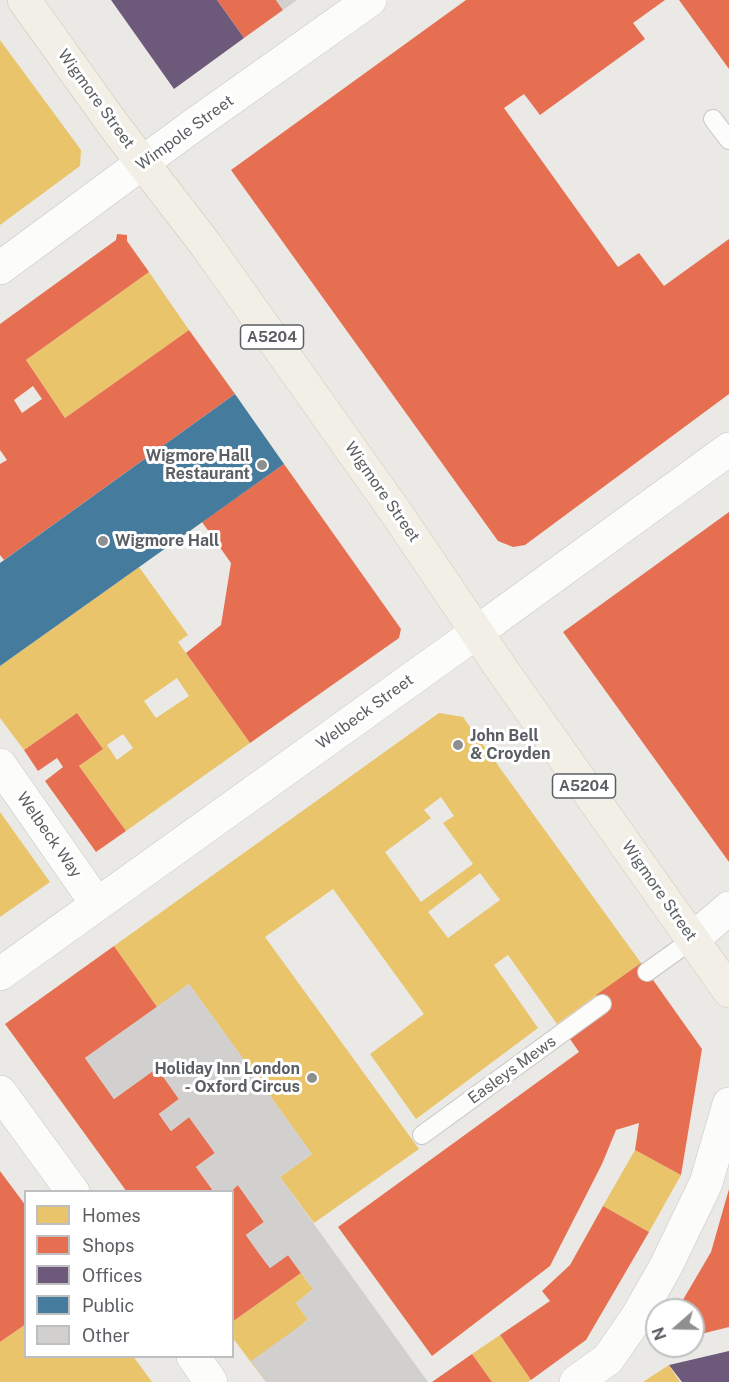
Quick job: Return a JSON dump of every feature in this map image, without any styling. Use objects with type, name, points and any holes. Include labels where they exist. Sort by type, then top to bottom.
[{"type":"main road","name":"Wigmore Street","points":[[24,0],[115,127],[226,274],[420,546],[477,632],[729,991]]},
{"type":"street","name":"Wimpole Street","points":[[0,268],[370,0]]},
{"type":"street","name":"Welbeck Street","points":[[0,974],[729,449]]},
{"type":"street","name":"Welbeck Way","points":[[0,765],[97,904]]},
{"type":"street","points":[[693,939],[729,908]]},
{"type":"street","points":[[0,1092],[72,1190]]},
{"type":"street","points":[[576,1382],[608,1359],[637,1317],[666,1266],[706,1183],[729,1104]]},
{"type":"street","points":[[194,1358],[211,1382]]},
{"type":"lane","points":[[713,119],[729,140]]},
{"type":"lane","points":[[647,972],[693,939]]},
{"type":"lane","name":"Easleys Mews","points":[[422,1135],[602,1004]]},
{"type":"building: Homes","points":[[0,40],[81,150],[80,166],[0,225]]},
{"type":"building: Homes","points":[[149,272],[189,330],[65,418],[26,360]]},
{"type":"building: Homes","points":[[139,567],[188,635],[178,642],[250,743],[126,831],[79,766],[103,749],[77,713],[24,750],[0,718],[0,666]],"holes":[[[177,678],[189,696],[156,718],[144,701]],[[123,734],[133,748],[117,760],[107,745]]]},
{"type":"building: Homes","points":[[439,713],[463,717],[641,963],[557,1024],[508,955],[494,965],[538,1028],[416,1119],[370,1054],[424,1014],[333,889],[265,937],[419,1149],[314,1223],[280,1177],[312,1154],[189,984],[157,1007],[114,946]],"holes":[[[441,797],[454,816],[443,823],[473,864],[421,902],[385,852],[431,818],[424,810]],[[480,873],[500,900],[448,938],[428,912]]]},
{"type":"building: Homes","points":[[0,812],[50,882],[0,917]]},
{"type":"building: Homes","points":[[635,1150],[681,1175],[649,1232],[603,1206]]},
{"type":"building: Homes","points":[[301,1273],[313,1289],[296,1303],[308,1320],[303,1323],[315,1340],[335,1324],[329,1315],[349,1300],[408,1382],[365,1382],[348,1359],[331,1372],[338,1382],[266,1382],[234,1340],[234,1321]]},
{"type":"building: Homes","points":[[24,1325],[24,1358],[134,1358],[152,1382],[0,1382],[0,1342]]},
{"type":"building: Homes","points":[[500,1335],[531,1380],[528,1382],[492,1382],[472,1354]]},
{"type":"building: Homes","points":[[669,1365],[680,1382],[643,1382]]},
{"type":"building: Shops","points":[[217,0],[276,0],[283,10],[244,38]]},
{"type":"building: Shops","points":[[466,0],[665,0],[633,23],[645,39],[540,115],[524,94],[504,108],[618,267],[639,253],[664,286],[729,239],[729,394],[525,545],[513,547],[498,541],[231,170]]},
{"type":"building: Shops","points":[[679,0],[729,0],[729,69]]},
{"type":"building: Shops","points":[[117,234],[127,235],[127,241],[149,272],[26,360],[65,418],[189,330],[235,394],[4,560],[0,555],[0,464],[7,460],[0,450],[0,324],[116,240]],"holes":[[[33,386],[42,399],[22,413],[14,400]]]},
{"type":"building: Shops","points":[[284,464],[401,629],[399,638],[250,743],[186,653],[221,625],[231,563],[202,522]]},
{"type":"building: Shops","points":[[729,512],[729,862],[563,632]]},
{"type":"building: Shops","points":[[77,713],[103,749],[79,766],[126,831],[96,852],[45,781],[63,767],[57,758],[38,771],[24,750]]},
{"type":"building: Shops","points":[[114,946],[157,1007],[85,1058],[114,1099],[157,1068],[179,1099],[159,1114],[171,1131],[189,1117],[215,1153],[196,1167],[213,1190],[126,1190],[5,1024]]},
{"type":"building: Shops","points":[[641,963],[702,1049],[681,1175],[635,1150],[639,1123],[616,1130],[602,1164],[550,1266],[432,1356],[338,1227],[579,1052],[570,1039],[608,1012],[596,995]]},
{"type":"building: Shops","points":[[0,1171],[24,1203],[24,1325],[0,1342]]},
{"type":"building: Shops","points":[[238,1185],[264,1222],[246,1235],[270,1268],[288,1255],[301,1273],[234,1321],[234,1190]]},
{"type":"building: Shops","points":[[729,1189],[729,1327],[705,1333],[705,1298],[684,1298],[711,1252]]},
{"type":"building: Shops","points":[[603,1206],[649,1232],[586,1340],[531,1380],[500,1335],[550,1301],[542,1291],[570,1265]]},
{"type":"building: Shops","points":[[472,1354],[492,1382],[432,1382]]},
{"type":"building: Offices","points":[[111,0],[217,0],[244,38],[174,89]]},
{"type":"building: Offices","points":[[729,1351],[729,1382],[682,1382],[669,1365],[705,1358]]},
{"type":"building: Public","name":"Wigmore Hall","points":[[235,394],[284,464],[0,666],[0,563]]},
{"type":"building: Other","points":[[276,0],[297,0],[283,10]]},
{"type":"building: Other","points":[[189,984],[312,1154],[280,1177],[428,1382],[266,1382],[251,1361],[308,1320],[296,1303],[313,1289],[288,1255],[270,1268],[258,1252],[246,1235],[264,1222],[238,1185],[231,1190],[213,1190],[196,1167],[215,1153],[189,1117],[171,1131],[159,1114],[179,1099],[157,1068],[114,1099],[85,1058]]},
{"type":"place","name":"Wigmore Hall Restaurant","points":[[262,465]]},
{"type":"place","name":"Wigmore Hall","points":[[103,541]]},
{"type":"place","name":"John Bell & Croyden","points":[[458,745]]},
{"type":"place","name":"Holiday Inn London - Oxford Circus","points":[[312,1078]]}]
